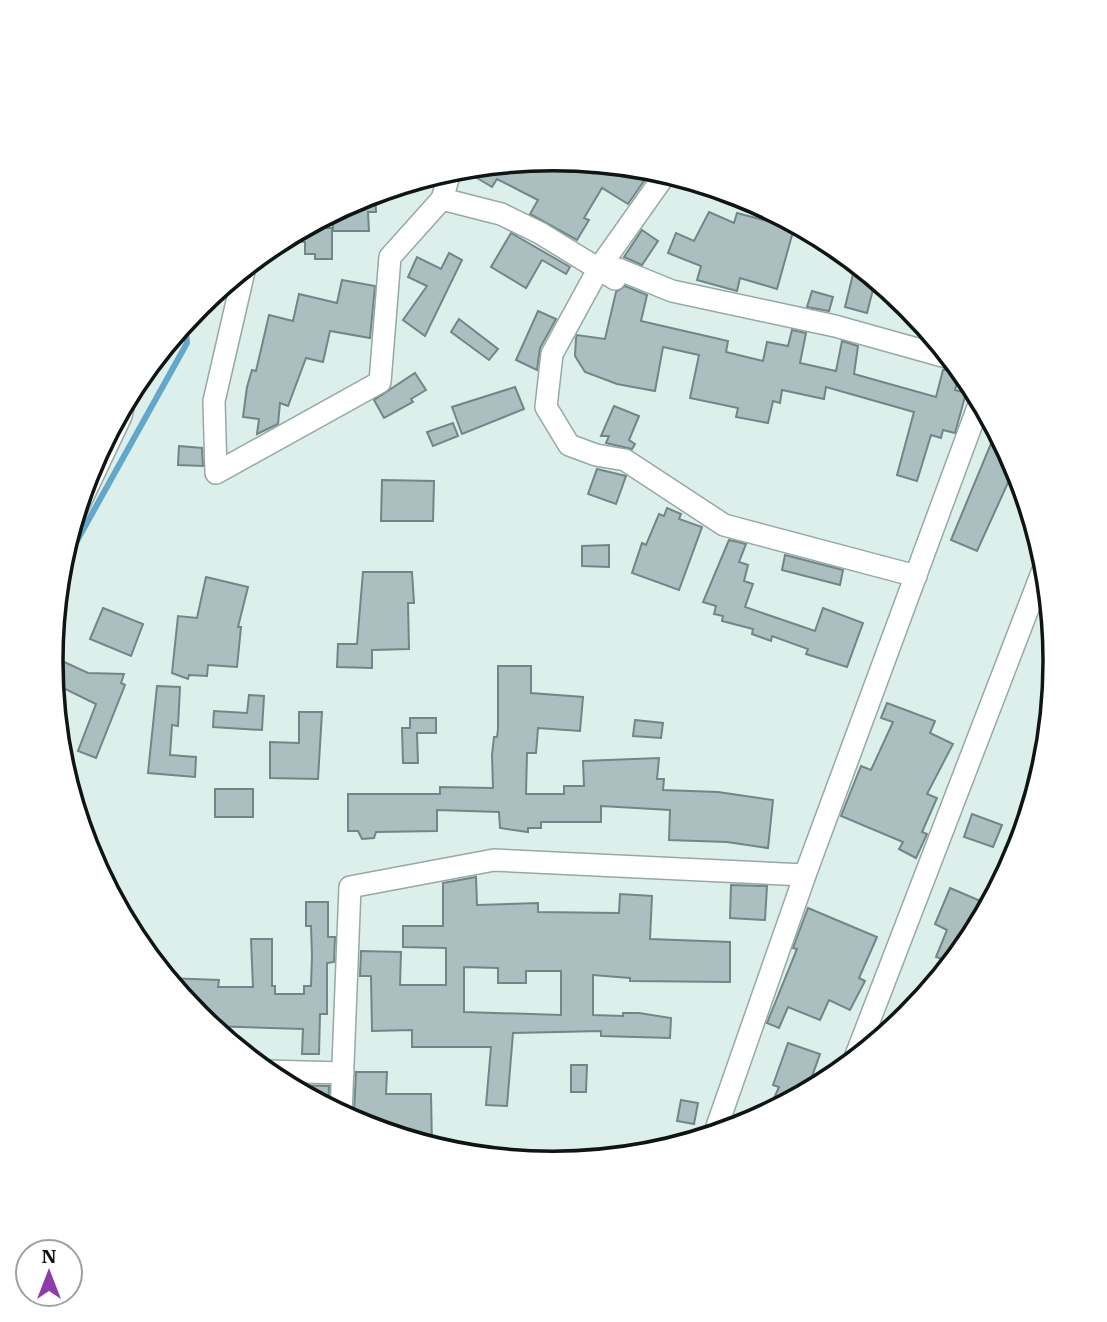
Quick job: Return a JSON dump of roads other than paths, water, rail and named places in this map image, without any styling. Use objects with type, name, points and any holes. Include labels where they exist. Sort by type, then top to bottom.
[{"type":"street","points":[[241,283],[214,401],[216,473],[380,382],[390,257],[442,199],[447,182]]},
{"type":"street","points":[[660,182],[599,268],[552,354],[546,407],[569,445],[596,455],[625,460],[724,525],[916,576]]},
{"type":"street","points":[[442,199],[501,214],[615,279],[618,269],[671,291],[835,326],[936,354]]},
{"type":"street","points":[[718,1122],[804,875],[976,413]]},
{"type":"street","points":[[861,1043],[1038,583]]},
{"type":"street","points":[[342,1103],[350,887],[495,860],[804,875]]},
{"type":"street","points":[[285,1072],[343,1073]]},
{"type":"waterway","points":[[79,536],[187,343],[186,336]]}]
